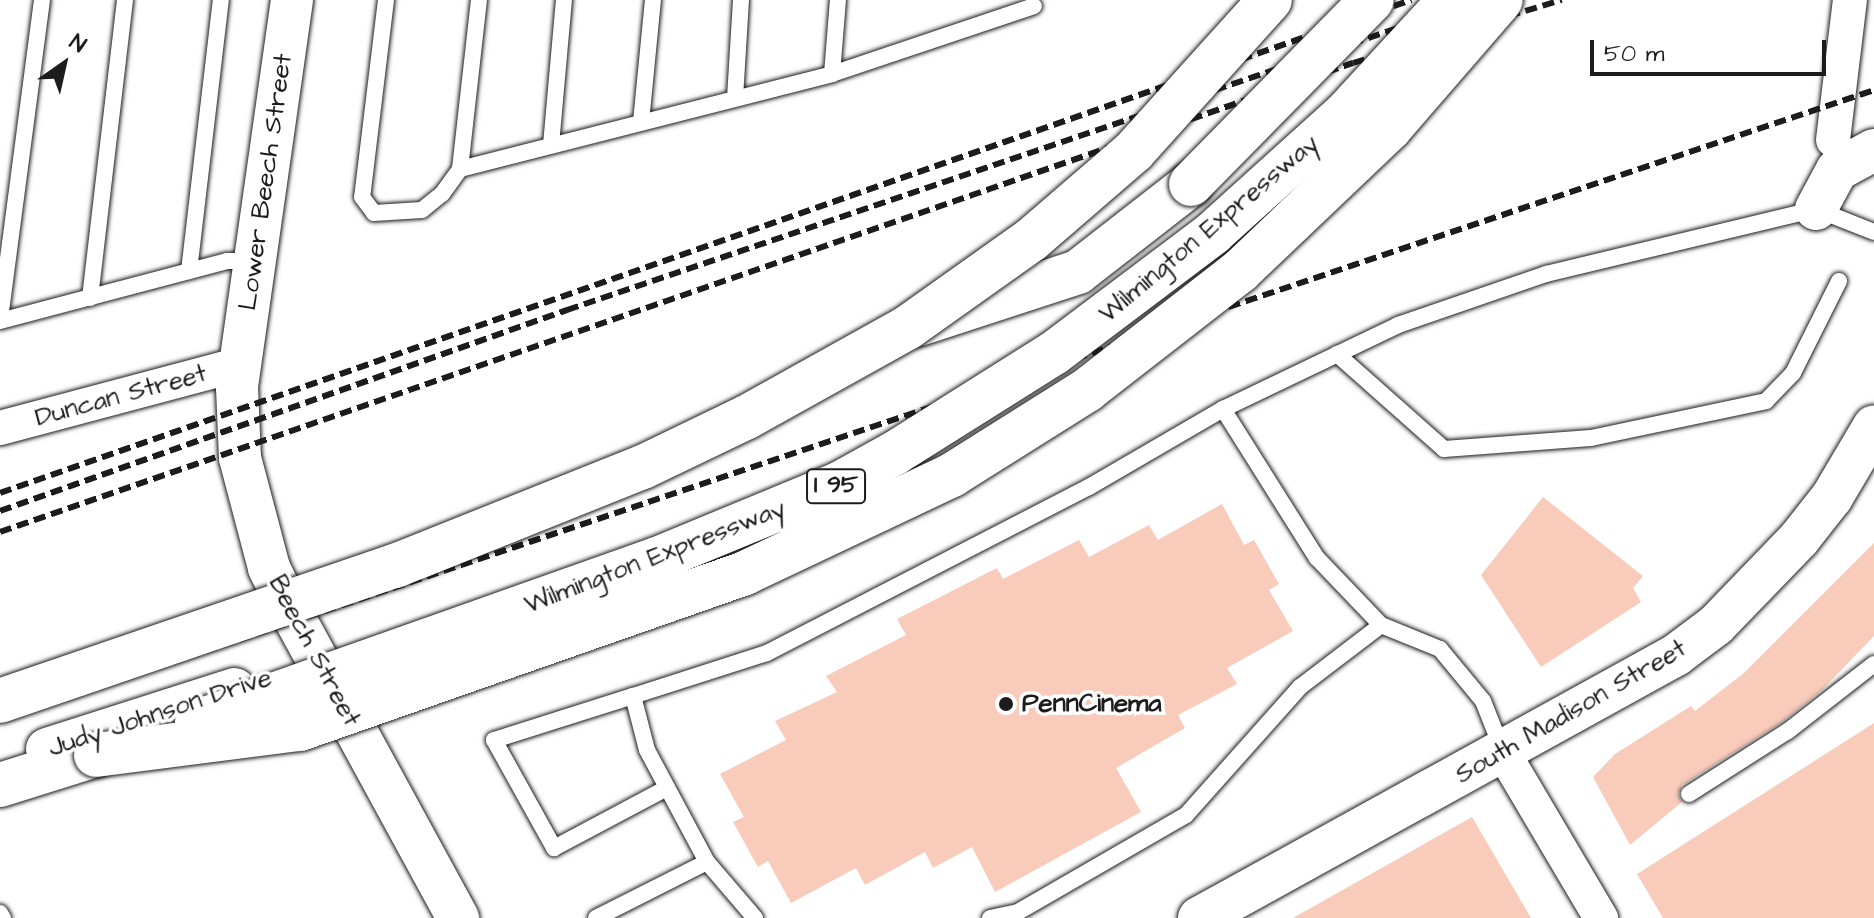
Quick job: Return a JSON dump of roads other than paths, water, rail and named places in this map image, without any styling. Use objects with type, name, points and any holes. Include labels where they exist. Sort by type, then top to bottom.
[{"type":"highway","points":[[0,701],[395,566],[643,467],[747,417],[907,328],[1031,240],[1134,151],[1270,0]]},
{"type":"highway","points":[[907,328],[1078,272],[1191,184],[1372,0]]},
{"type":"highway","name":"Wilmington Expressway","points":[[0,785],[473,627],[839,484],[1001,388],[1164,273],[1346,113],[1450,0]]},
{"type":"highway","points":[[96,755],[300,729],[745,573],[952,475],[1087,390],[1240,271],[1390,128],[1501,0]]},
{"type":"street","name":"Lower Beech Street","points":[[241,364],[292,0]]},
{"type":"street","points":[[1833,140],[1850,0]]},
{"type":"street","points":[[1816,209],[1837,170],[1874,150]]},
{"type":"street","name":"Duncan Street","points":[[0,428],[241,364]]},
{"type":"street","name":"Beech Street","points":[[241,364],[240,458],[269,568],[458,918]]},
{"type":"street","name":"South Madison Street","points":[[1199,918],[1623,688],[1716,625],[1824,508],[1874,426]]},
{"type":"street","name":"Judy Johnson Drive","points":[[0,764],[320,663]]},
{"type":"street","points":[[1504,754],[1601,918]]},
{"type":"lane","points":[[42,0],[0,320],[189,271],[256,261]]},
{"type":"lane","points":[[90,298],[125,0]]},
{"type":"lane","points":[[189,271],[221,0]]},
{"type":"lane","points":[[386,0],[362,197],[374,213],[422,210],[442,194],[460,169],[479,0]]},
{"type":"lane","points":[[551,145],[564,0]]},
{"type":"lane","points":[[641,122],[653,0]]},
{"type":"lane","points":[[735,98],[741,0]]},
{"type":"lane","points":[[832,74],[838,0]]},
{"type":"lane","points":[[460,169],[832,74],[1034,6]]},
{"type":"lane","points":[[667,788],[554,848],[494,740],[767,653],[1089,487],[1223,409],[1398,325],[1546,274],[1816,209],[1874,232]]},
{"type":"lane","points":[[1337,354],[1444,449],[1591,438],[1766,401],[1793,373],[1839,281]]},
{"type":"lane","points":[[1223,409],[1317,558],[1381,625],[1440,649],[1483,701],[1504,754]]},
{"type":"lane","points":[[990,918],[1018,912],[1186,815],[1300,687],[1381,625]]},
{"type":"lane","points":[[1689,794],[1788,731],[1874,664]]},
{"type":"lane","points":[[633,696],[647,750],[667,788],[707,862],[750,917]]},
{"type":"lane","points":[[596,918],[707,862]]},
{"type":"railway","points":[[0,493],[1411,0]]},
{"type":"railway","points":[[0,511],[567,310],[1480,0]]},
{"type":"railway","points":[[0,532],[1353,63],[1562,0]]},
{"type":"railway","points":[[0,720],[1874,90]]},
{"type":"place","name":"PennCinema","points":[[1006,704]]}]
